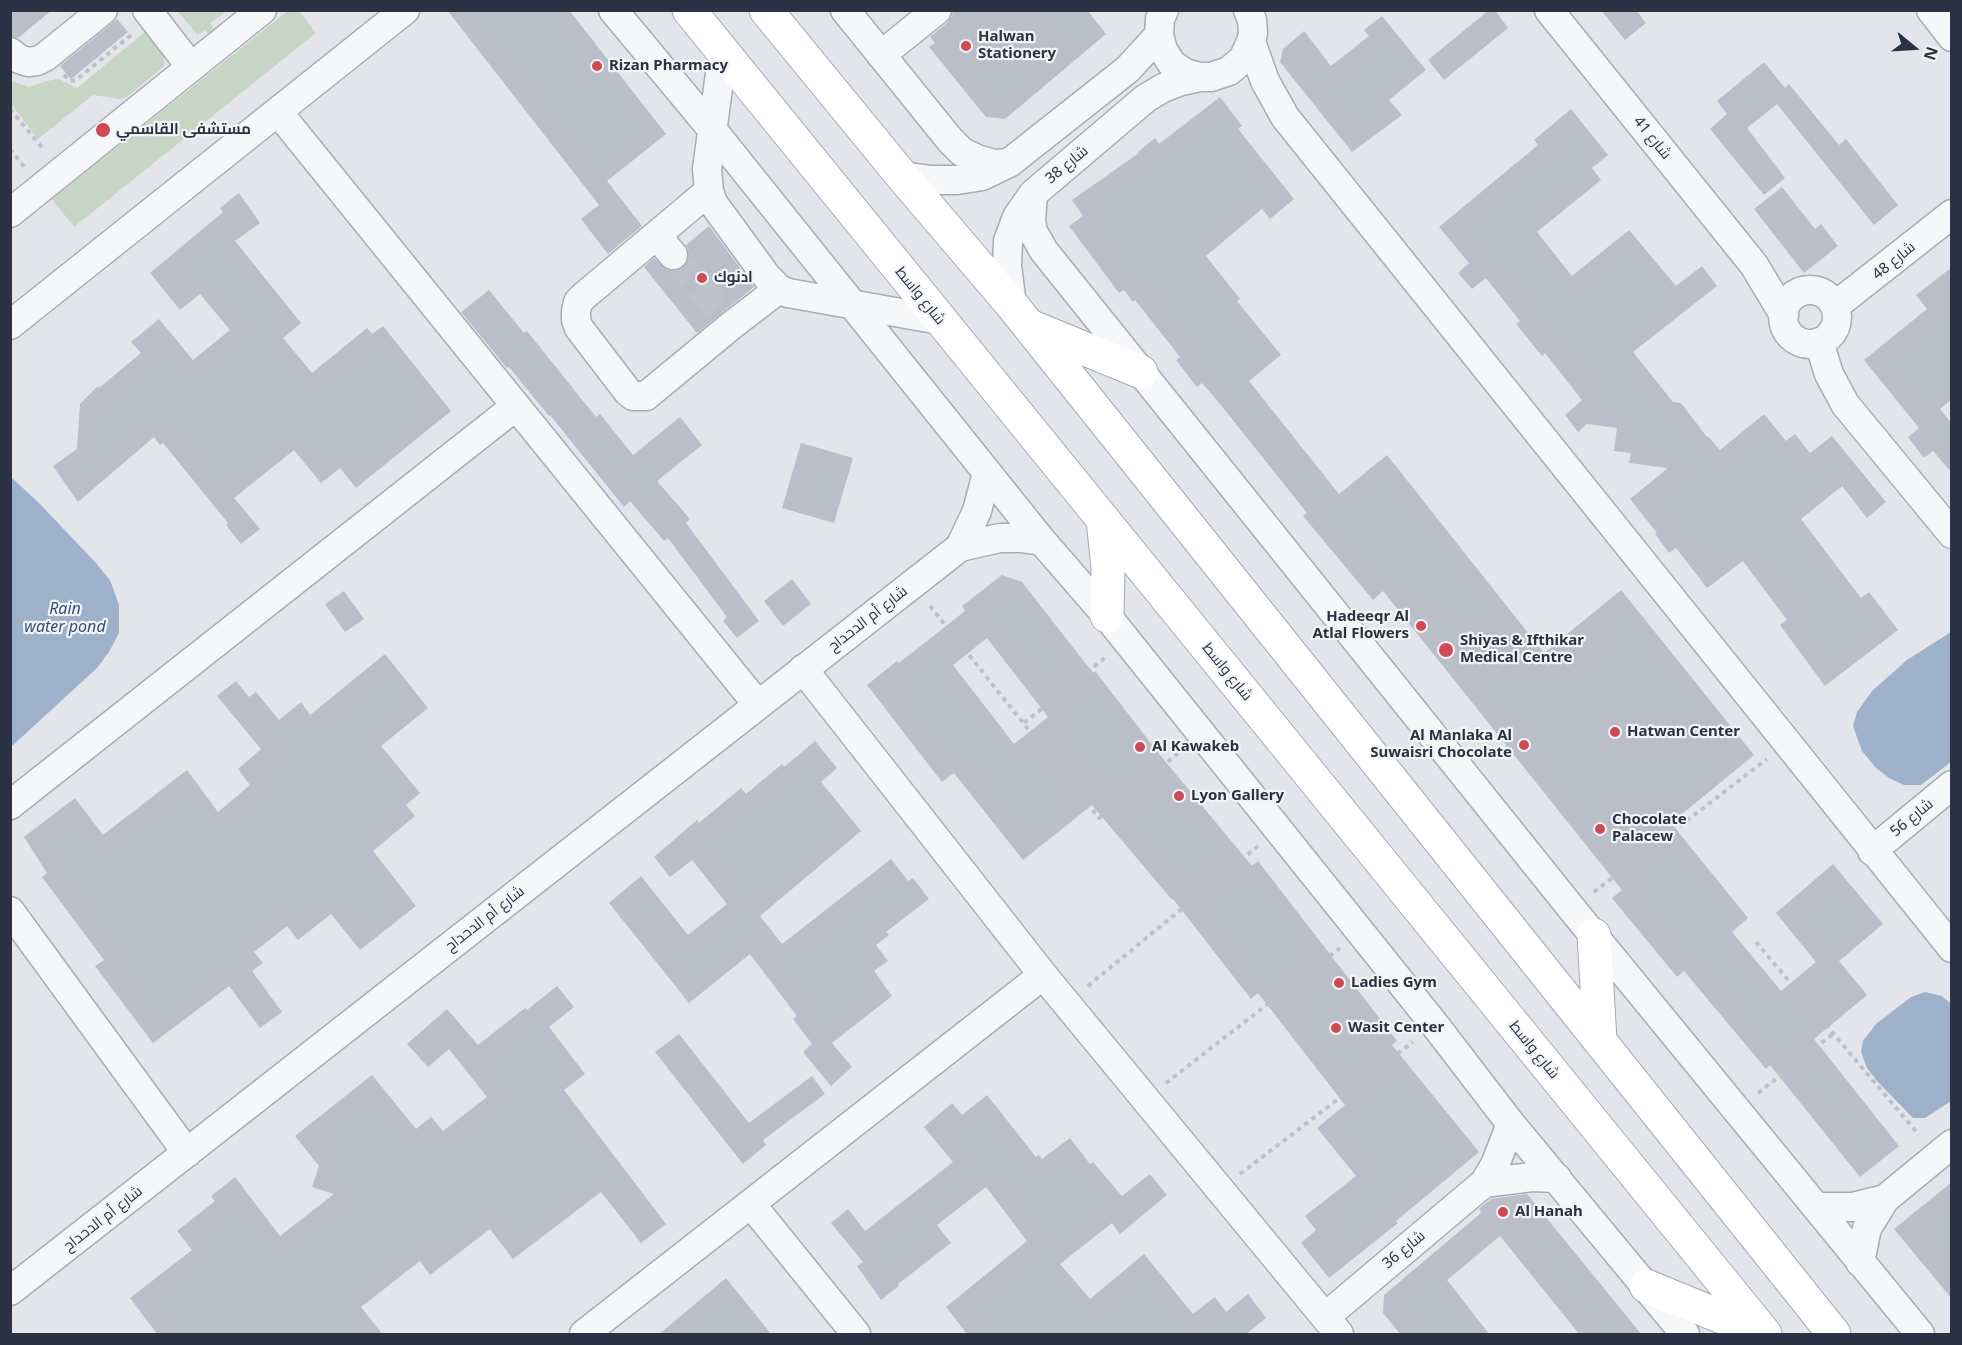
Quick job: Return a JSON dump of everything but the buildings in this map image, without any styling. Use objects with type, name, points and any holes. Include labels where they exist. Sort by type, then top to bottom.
[{"type":"main road","name":"شارع واسط","points":[[689,10],[1765,1334]]},
{"type":"main road","points":[[766,10],[1020,315],[1834,1335]]},
{"type":"main road","points":[[1020,315],[1141,372]]},
{"type":"main road","points":[[1103,519],[1117,628]]},
{"type":"main road","points":[[1594,935],[1600,1041]]},
{"type":"main road","points":[[1646,1286],[1765,1334]]},
{"type":"street","points":[[10,52],[28,62],[37,61],[48,55],[103,10]]},
{"type":"street","points":[[10,213],[262,10]]},
{"type":"street","points":[[10,325],[405,10]]},
{"type":"street","points":[[613,10],[711,128],[1042,541],[1117,628],[1435,1025],[1511,1124],[1684,1335]]},
{"type":"street","points":[[845,10],[962,152],[994,164],[1009,164]]},
{"type":"street","points":[[881,55],[937,10]]},
{"type":"street","points":[[1271,10],[1251,28],[1265,81],[1285,117],[1952,948]]},
{"type":"street","name":"شارع 41","points":[[1549,10],[1754,265],[1784,315]]},
{"type":"street","points":[[1930,10],[1952,37]]},
{"type":"street","points":[[157,13],[198,61]]},
{"type":"street","points":[[902,176],[931,180],[957,180],[982,176],[1009,164],[1128,69],[1161,23]]},
{"type":"street","points":[[1161,23],[1163,50],[1172,64],[1185,73],[1251,92],[1269,103],[1285,117]]},
{"type":"street","name":"شارع 38","points":[[1020,315],[1007,266],[1008,241],[1017,217],[1033,194],[1146,98],[1172,84],[1229,71],[1243,59],[1251,28]]},
{"type":"street","points":[[723,52],[711,128],[707,169],[709,191],[713,203],[766,277],[779,289],[796,295],[940,320]]},
{"type":"street","points":[[278,112],[758,705]]},
{"type":"street","points":[[709,191],[665,246],[578,302],[576,320],[579,328],[628,392],[639,397],[651,393],[728,321],[779,289]]},
{"type":"street","points":[[1033,194],[1031,221],[1038,242],[1572,909],[1818,1207],[1920,1335]]},
{"type":"street","name":"شارع 48","points":[[1835,306],[1952,214]]},
{"type":"street","name":"شارع 41","points":[[1754,265],[1804,291]]},
{"type":"street","points":[[1813,290],[1822,293],[1830,298],[1835,306],[1837,313],[1835,327],[1826,339],[1812,344],[1797,340],[1787,330],[1784,315],[1790,300],[1804,291],[1813,290]]},
{"type":"street","points":[[1819,342],[1829,374],[1845,404],[1952,534]]},
{"type":"street","points":[[10,805],[516,406]]},
{"type":"street","name":"شارع أم الدحداح","points":[[960,547],[977,511],[987,473]]},
{"type":"street","name":"شارع أم الدحداح","points":[[10,1291],[960,547],[1000,538],[1042,541]]},
{"type":"street","points":[[803,669],[1043,975],[1332,1326]]},
{"type":"street","name":"شارع 56","points":[[1872,851],[1952,785]]},
{"type":"street","points":[[10,911],[187,1154]]},
{"type":"street","points":[[584,1335],[1043,975]]},
{"type":"street","name":"شارع 36","points":[[1332,1326],[1484,1183],[1505,1145],[1511,1124]]},
{"type":"street","points":[[1860,1262],[1867,1228],[1885,1198],[1944,1150]]},
{"type":"street","points":[[1484,1183],[1532,1177],[1557,1178]]},
{"type":"street","points":[[1818,1207],[1852,1207],[1885,1198]]},
{"type":"street","points":[[751,1204],[856,1335]]},
{"type":"path","points":[[48,55],[67,79],[73,81],[157,13]]},
{"type":"path","points":[[10,109],[62,171]]},
{"type":"path","points":[[912,585],[1099,818],[1202,734]]},
{"type":"path","points":[[1024,723],[1117,628]]},
{"type":"path","points":[[1572,909],[1786,744]]},
{"type":"path","points":[[1067,1003],[1277,830]]},
{"type":"path","points":[[1146,1099],[1360,933]]},
{"type":"path","points":[[1756,942],[1833,1034],[1944,1150]]},
{"type":"path","points":[[1221,1189],[1435,1025]]},
{"type":"path","points":[[1737,1109],[1833,1034]]},
{"type":"green space","points":[[289,10],[299,11],[316,33],[74,227],[52,199]]},
{"type":"green space","points":[[177,11],[227,11],[210,23],[214,29],[208,33],[205,30],[198,35]]},
{"type":"green space","points":[[145,32],[164,57],[164,66],[127,97],[120,99],[93,95],[38,139],[11,104],[11,81],[29,87],[59,79],[77,88]]},
{"type":"water","name":"Rain water pond","points":[[11,477],[39,503],[110,580],[119,605],[119,633],[97,668],[11,747]]},
{"type":"water","points":[[1951,632],[1951,762],[1921,785],[1904,785],[1889,778],[1875,767],[1862,751],[1853,726],[1857,712],[1872,691],[1907,660]]},
{"type":"water","points":[[1925,992],[1942,996],[1951,1004],[1951,1101],[1925,1118],[1913,1118],[1878,1082],[1867,1068],[1861,1052],[1863,1041],[1876,1024],[1911,997]]},
{"type":"tunnel","points":[[673,255],[725,317]]},
{"type":"place","name":"Halwan Stationery","points":[[966,46]]},
{"type":"place","name":"Rizan Pharmacy","points":[[597,66]]},
{"type":"place","name":"مستشفى القاسمي","points":[[103,130]]},
{"type":"place","name":"ادنوك","points":[[702,278]]},
{"type":"place","name":"Hadeeqr Al Atlal Flowers","points":[[1421,626]]},
{"type":"place","name":"Shiyas & Ifthikar Medical Centre","points":[[1446,650]]},
{"type":"place","name":"Hatwan Center","points":[[1615,732]]},
{"type":"place","name":"Al Manlaka Al Suwaisri Chocolate","points":[[1524,745]]},
{"type":"place","name":"Al Kawakeb","points":[[1140,747]]},
{"type":"place","name":"Lyon Gallery","points":[[1179,796]]},
{"type":"place","name":"Chocolate Palacew","points":[[1600,829]]},
{"type":"place","name":"Ladies Gym","points":[[1339,983]]},
{"type":"place","name":"Wasit Center","points":[[1336,1028]]},
{"type":"place","name":"Al Hanah","points":[[1503,1212]]}]
